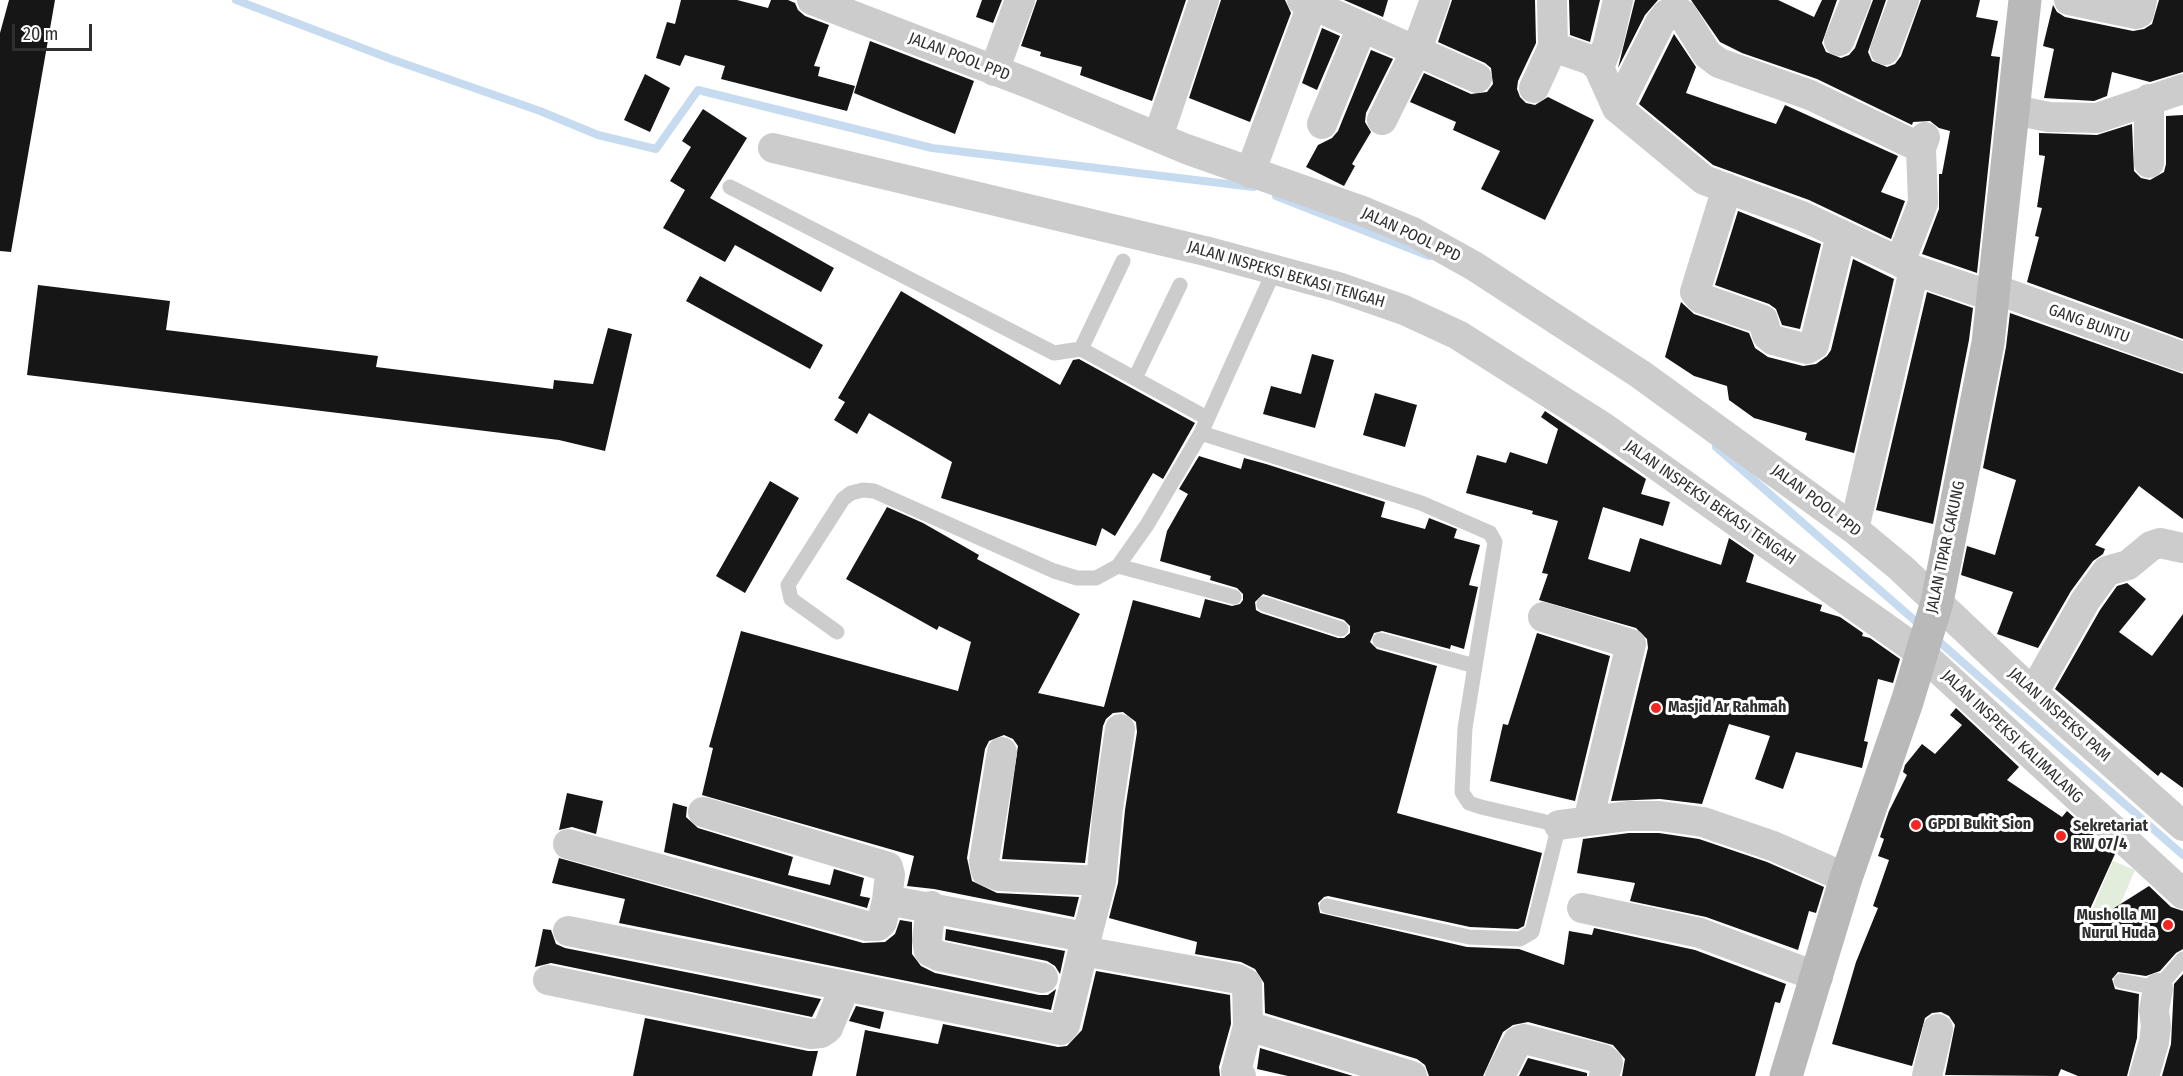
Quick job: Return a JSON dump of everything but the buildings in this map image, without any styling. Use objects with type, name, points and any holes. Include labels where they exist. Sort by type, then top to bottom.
[{"type":"street","name":"JALAN POOL PPD","points":[[812,0],[1250,173],[1365,212],[1456,255],[1640,374],[1854,529],[1936,606]]},
{"type":"street","points":[[994,71],[1020,0]]},
{"type":"street","points":[[1158,137],[1204,0]]},
{"type":"street","points":[[1382,120],[1417,49],[1435,0]]},
{"type":"street","points":[[1534,88],[1552,47],[1552,0]]},
{"type":"street","points":[[1599,68],[1608,44],[1618,0]]},
{"type":"street","points":[[1839,41],[1856,0]]},
{"type":"street","points":[[1885,50],[1904,0]]},
{"type":"street","name":"JALAN TIPAR CAKUNG","points":[[1786,1076],[1818,977],[1846,878],[1907,702],[1936,606],[1988,344],[2025,0]]},
{"type":"street","points":[[2069,0],[2138,14],[2142,0]]},
{"type":"street","points":[[1250,173],[1307,2],[1417,49],[1477,78]]},
{"type":"street","points":[[1617,108],[1660,23],[1667,14],[1676,11],[1682,14],[1707,54],[1719,63],[1810,95],[1923,142],[1923,203],[1907,266],[1854,529]]},
{"type":"street","points":[[1322,124],[1362,27]]},
{"type":"street","points":[[1552,47],[1579,54],[1599,68],[1617,108]]},
{"type":"street","points":[[2014,110],[2075,120],[2097,118],[2183,89]]},
{"type":"street","points":[[2149,99],[2149,163]]},
{"type":"street","name":"GANG BUNTU","points":[[1617,108],[1704,180],[1802,216],[1907,266],[1995,293],[2183,357]]},
{"type":"street","name":"JALAN INSPEKSI BEKASI TENGAH","points":[[772,148],[1205,251],[1338,287],[1404,310],[1458,335],[1603,427],[1922,648]]},
{"type":"street","points":[[1727,188],[1695,292],[1700,298],[1763,320],[1767,335],[1773,340],[1807,349],[1814,345],[1841,235]]},
{"type":"street","points":[[2033,693],[2085,602],[2106,571],[2128,565],[2151,546],[2160,543],[2183,548]]},
{"type":"street","name":"JALAN INSPEKSI PAM","points":[[1936,606],[2183,826]]},
{"type":"street","points":[[1543,617],[1631,644],[1574,823],[1628,816],[1660,816],[1703,822],[1773,846],[1846,878]]},
{"type":"street","name":"JALAN INSPEKSI KALIMALANG","points":[[1922,648],[2183,894]]},
{"type":"street","points":[[568,931],[1061,1030],[1065,1025],[1101,881],[1108,808],[1120,729]]},
{"type":"street","points":[[1002,752],[984,861],[986,871],[998,876],[1101,881]]},
{"type":"street","points":[[568,844],[867,926],[878,926],[882,922],[890,875],[888,867],[703,812]]},
{"type":"street","points":[[887,900],[931,906],[1244,982],[1249,991],[1248,1026],[1236,1071],[1241,1076]]},
{"type":"street","points":[[931,906],[927,940],[929,951],[939,956],[1043,978]]},
{"type":"street","points":[[1582,908],[1700,933],[1818,977]]},
{"type":"street","points":[[548,980],[811,1034],[821,1033],[828,1028],[845,986]]},
{"type":"street","points":[[2144,1076],[2154,1042],[2156,1026],[2154,1011],[2158,988]]},
{"type":"street","points":[[1248,1026],[1412,1076]]},
{"type":"street","points":[[1927,1076],[1938,1029]]},
{"type":"street","points":[[1500,1076],[1518,1041],[1524,1039],[1603,1059],[1608,1064],[1604,1076]]},
{"type":"lane","points":[[730,187],[1054,353],[1081,349],[1207,418]]},
{"type":"lane","points":[[1081,349],[1123,261]]},
{"type":"lane","points":[[837,632],[791,599],[788,585],[843,499],[862,490],[874,492],[1054,571],[1077,578],[1096,578],[1118,566],[1148,525],[1201,433],[1274,271]]},
{"type":"lane","points":[[1135,378],[1180,285]]},
{"type":"lane","points":[[1201,433],[1420,503],[1490,533],[1494,537],[1496,550],[1465,728],[1462,792],[1469,803],[1481,807],[1574,823],[1534,927],[1527,937],[1468,937],[1327,906]]},
{"type":"lane","points":[[1118,566],[1234,597]]},
{"type":"lane","points":[[1264,604],[1341,629]]},
{"type":"lane","points":[[1380,640],[1475,666]]},
{"type":"lane","points":[[2121,981],[2158,988],[2183,959]]},
{"type":"green space","points":[[2113,861],[2135,870],[2112,924],[2090,914]]},
{"type":"waterway","points":[[236,0],[391,59],[540,111],[598,135],[656,149],[698,90],[932,148],[1253,187]]},
{"type":"waterway","points":[[1276,196],[1429,256]]},
{"type":"waterway","points":[[1716,447],[1921,626]]},
{"type":"waterway","points":[[1935,638],[2183,855]]},
{"type":"place","name":"Masjid Ar Rahmah","points":[[1656,708]]},
{"type":"place","name":"GPDI Bukit Sion","points":[[1916,825]]},
{"type":"place","name":"Sekretariat RW 07/4","points":[[2061,836]]},
{"type":"place","name":"Musholla MI Nurul Huda","points":[[2168,925]]}]
